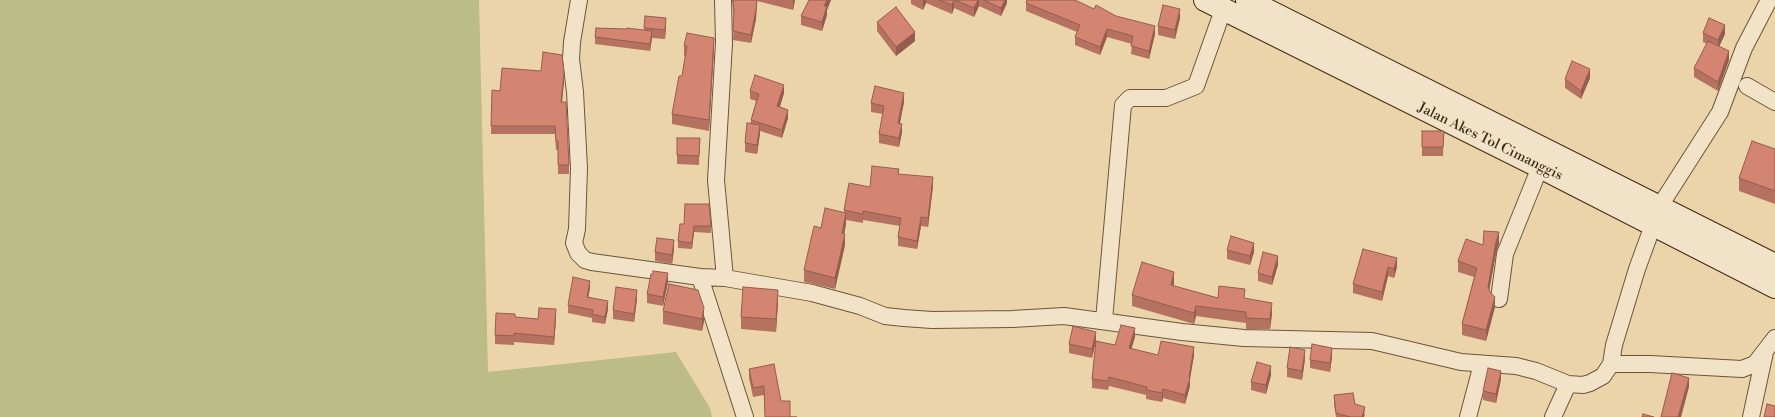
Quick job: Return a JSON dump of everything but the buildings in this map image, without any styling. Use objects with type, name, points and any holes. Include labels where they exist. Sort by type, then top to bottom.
[{"type":"main road","name":"Jalan Akes Tol Cimanggis","points":[[1246,0],[1656,215],[1775,287]]},
{"type":"main road","name":"Jalan Akes Tol Cimanggis","points":[[1214,5],[1540,167],[1775,265]]},
{"type":"street","points":[[579,0],[572,42],[571,59],[575,92],[579,168],[577,229],[574,243],[578,253],[585,260],[700,277],[726,278],[812,293],[860,306],[885,316],[904,318],[932,320],[1012,319],[1052,316],[1104,320],[1182,332],[1244,338],[1372,341],[1461,362],[1522,368],[1536,371],[1568,384],[1583,386],[1603,376],[1611,364],[1614,345],[1637,269],[1656,215],[1720,112],[1744,48],[1769,0]]},
{"type":"street","points":[[723,0],[724,43],[716,180],[726,278]]},
{"type":"street","points":[[1104,320],[1123,105],[1130,98],[1166,98],[1196,86],[1214,5]]},
{"type":"street","points":[[1747,86],[1775,102]]},
{"type":"street","points":[[1499,299],[1505,254],[1540,167]]},
{"type":"street","points":[[700,277],[745,417]]},
{"type":"street","points":[[1611,364],[1657,364],[1736,370],[1755,364],[1775,338]]},
{"type":"street","points":[[1751,417],[1766,351]]},
{"type":"street","points":[[1468,417],[1482,364]]},
{"type":"street","points":[[1553,417],[1568,384]]},
{"type":"green space","points":[[0,0],[479,0],[488,372],[676,352],[710,408],[712,417],[0,417]]}]
